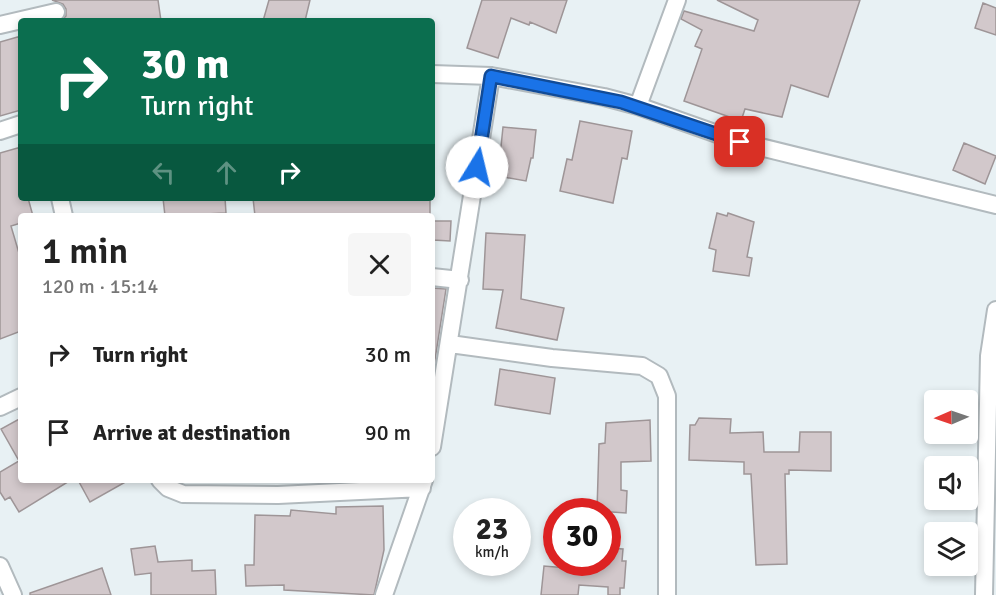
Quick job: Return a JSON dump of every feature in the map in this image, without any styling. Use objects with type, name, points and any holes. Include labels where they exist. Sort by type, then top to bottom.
[{"type":"street","points":[[638,106],[677,0]]},
{"type":"street","points":[[30,18],[56,12]]},
{"type":"street","points":[[0,25],[18,21]]},
{"type":"street","points":[[435,74],[491,76],[638,106],[740,142],[996,205]]},
{"type":"street","points":[[435,430],[491,76]]},
{"type":"street","points":[[0,131],[18,125]]},
{"type":"street","points":[[435,277],[460,280]]},
{"type":"street","points":[[984,595],[991,468],[990,356],[996,310]]},
{"type":"street","points":[[450,344],[552,358],[642,366],[659,376],[667,396],[667,595]]},
{"type":"street","points":[[0,407],[18,398]]},
{"type":"street","points":[[163,483],[168,488],[183,494],[278,495],[423,484],[384,595]]},
{"type":"street","points":[[0,566],[13,595]]},
{"type":"building","points":[[52,0],[158,0],[161,18],[64,18],[66,9],[63,4]]},
{"type":"building","points":[[269,0],[310,0],[306,18],[264,18]]},
{"type":"building","points":[[482,0],[567,0],[556,33],[530,22],[529,25],[511,18],[498,58],[467,48]]},
{"type":"building","points":[[717,0],[860,0],[828,97],[791,85],[782,117],[745,109],[741,121],[684,101],[702,49],[695,46],[702,30],[681,19],[684,11],[754,31],[758,20]]},
{"type":"building","points":[[983,3],[996,8],[996,35],[975,28]]},
{"type":"building","points":[[18,37],[18,111],[0,116],[0,42]]},
{"type":"building","points":[[580,121],[632,131],[627,159],[622,158],[613,203],[560,191],[567,159],[572,160]]},
{"type":"building","points":[[503,127],[536,130],[533,158],[531,158],[526,181],[498,176]]},
{"type":"building","points":[[964,143],[996,156],[985,184],[953,170]]},
{"type":"building","points":[[18,148],[18,201],[29,201],[32,213],[18,213],[18,224],[11,226],[18,250],[18,332],[0,339],[0,153]]},
{"type":"building","points":[[163,201],[225,201],[226,213],[165,213]]},
{"type":"building","points":[[253,201],[430,201],[430,213],[255,213]]},
{"type":"building","points":[[717,213],[727,216],[728,213],[754,222],[747,257],[752,258],[749,276],[713,271],[716,250],[709,248]]},
{"type":"building","points":[[435,221],[451,221],[450,241],[435,240]]},
{"type":"building","points":[[486,233],[525,235],[521,299],[564,308],[557,340],[496,328],[503,290],[483,289]]},
{"type":"building","points":[[435,288],[446,289],[435,360]]},
{"type":"building","points":[[500,369],[555,378],[550,414],[495,405]]},
{"type":"building","points":[[699,418],[731,419],[730,433],[763,432],[764,452],[799,452],[800,432],[831,432],[831,471],[789,470],[789,474],[785,474],[787,564],[756,565],[751,474],[744,474],[744,462],[689,460],[690,425],[695,425]]},
{"type":"building","points":[[18,420],[18,459],[1,429]]},
{"type":"building","points":[[650,420],[651,461],[621,462],[621,490],[627,491],[626,513],[621,513],[621,498],[597,498],[599,444],[605,443],[606,423]]},
{"type":"building","points":[[18,462],[18,483],[66,483],[19,512],[10,497],[5,500],[0,492],[0,472]]},
{"type":"building","points":[[80,483],[124,483],[90,502]]},
{"type":"building","points":[[383,506],[384,550],[374,595],[284,590],[284,585],[246,586],[245,565],[254,565],[255,515],[290,516],[291,510],[336,514],[336,507]]},
{"type":"building","points":[[155,546],[158,562],[192,560],[192,571],[215,570],[216,595],[151,595],[151,573],[135,575],[131,549]]},
{"type":"building","points":[[621,549],[623,549],[622,561],[626,561],[624,588],[620,588],[620,595],[608,595],[608,587],[579,585],[578,595],[541,595],[543,576],[621,576]]},
{"type":"building","points":[[102,568],[111,595],[30,595],[30,593]]},
{"type":"route","points":[[477,167],[491,76],[604,97],[638,106],[740,142]]}]
